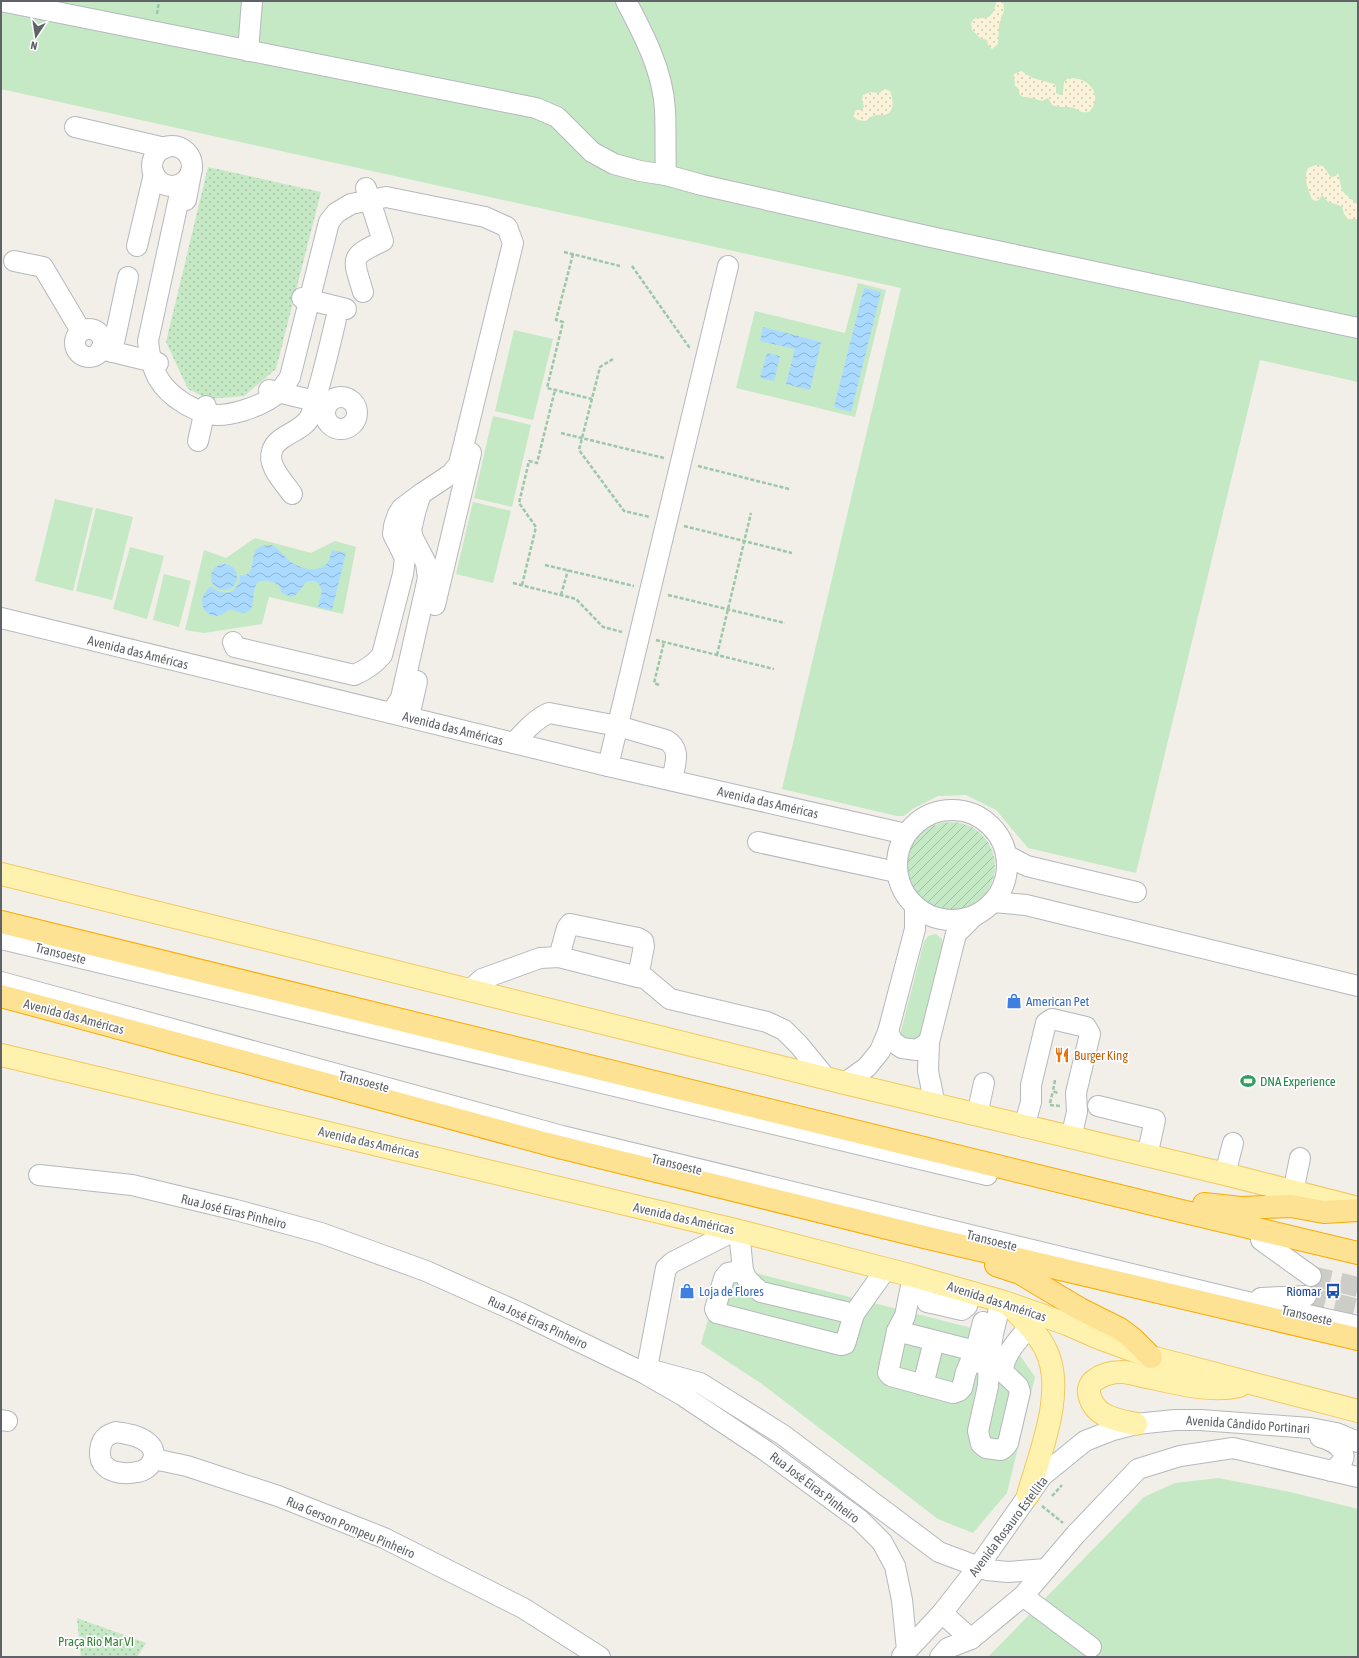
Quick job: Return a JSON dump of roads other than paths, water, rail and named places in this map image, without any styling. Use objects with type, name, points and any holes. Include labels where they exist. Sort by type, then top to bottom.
[{"type":"highway","points":[[1,922],[1358,1253]]},
{"type":"highway","name":"Avenida das Américas","points":[[1,996],[547,1144],[920,1236],[1358,1339]]},
{"type":"highway","points":[[1181,1211],[1205,1204],[1241,1208],[1283,1205],[1324,1212],[1358,1209]]},
{"type":"highway","points":[[920,1236],[957,1253],[1020,1273],[1080,1309],[1120,1329],[1151,1356]]},
{"type":"main road","points":[[1,874],[836,1081],[1225,1174],[1358,1209]]},
{"type":"main road","name":"Avenida das Américas","points":[[1,1054],[738,1230],[919,1277],[993,1299],[1067,1324],[1151,1356],[1358,1411]]},
{"type":"main road","points":[[993,1299],[1029,1327],[1045,1348],[1050,1360],[1053,1394],[1035,1501]]},
{"type":"main road","points":[[1136,1424],[1112,1419],[1100,1413],[1090,1400],[1089,1391],[1093,1381],[1104,1375],[1120,1372],[1208,1388],[1227,1389],[1252,1383]]},
{"type":"street","points":[[1,1],[536,108],[557,117],[592,152],[614,164],[640,171],[666,175],[702,186],[931,237],[1358,328]]},
{"type":"street","points":[[248,51],[252,1]]},
{"type":"street","points":[[626,1],[656,65],[665,109],[666,175]]},
{"type":"street","points":[[75,127],[165,148]]},
{"type":"street","points":[[137,246],[154,174],[153,162],[160,151],[165,148],[172,146],[185,150],[192,162],[187,176],[153,352],[171,384],[205,410],[248,402],[280,384],[306,299],[324,216],[334,203],[346,194],[367,194],[386,197],[485,217],[508,227],[512,243],[459,464],[451,474],[402,508],[398,514],[394,526],[393,534],[405,558],[403,574],[382,655],[367,669],[354,675],[235,647],[233,642]]},
{"type":"street","points":[[154,174],[163,184],[169,186],[187,176]]},
{"type":"street","points":[[367,194],[389,190],[500,214],[513,223],[518,233],[521,245],[467,468],[400,715]]},
{"type":"street","points":[[363,292],[354,263],[357,257],[372,246],[383,241],[367,194]]},
{"type":"street","points":[[14,260],[43,267],[88,330],[110,345],[153,352]]},
{"type":"street","points":[[608,766],[728,266]]},
{"type":"street","points":[[88,330],[76,338],[75,347],[81,354],[94,356],[110,345],[128,277]]},
{"type":"street","points":[[292,494],[270,462],[271,452],[274,445],[302,427],[323,398],[341,314],[306,299]]},
{"type":"street","points":[[280,384],[323,398]]},
{"type":"street","points":[[198,441],[205,410]]},
{"type":"street","points":[[400,715],[434,583],[435,572],[422,542],[425,521],[432,498],[467,468]]},
{"type":"street","points":[[400,715],[400,698],[427,581],[426,563],[413,538],[411,530],[421,494]]},
{"type":"street","points":[[403,574],[427,581]]},
{"type":"street","name":"Avenida das Américas","points":[[2,615],[608,766],[906,834]]},
{"type":"street","points":[[514,743],[538,719],[549,713],[618,726],[666,740],[672,744],[676,748],[676,759],[672,780]]},
{"type":"street","points":[[952,809],[970,812],[986,821],[998,834],[1006,855],[1008,869],[1003,887],[993,902],[985,910],[974,916],[959,920],[943,920],[928,916],[915,907],[906,897],[896,872],[896,859],[899,846],[906,834],[918,820],[934,812],[952,809]]},
{"type":"street","points":[[758,842],[896,872]]},
{"type":"street","points":[[1006,855],[1027,866],[1136,892]]},
{"type":"street","points":[[993,902],[1026,904],[1358,986]]},
{"type":"street","points":[[470,990],[482,979],[540,958],[560,957],[645,978],[670,999],[767,1022],[784,1030],[836,1081],[867,1067],[880,1051],[888,1032],[915,929],[915,907]]},
{"type":"street","points":[[935,1105],[928,1071],[929,1042],[956,934],[974,916]]},
{"type":"street","points":[[560,957],[567,928],[570,924],[638,938],[643,941],[644,946],[638,977]]},
{"type":"street","name":"Transoeste","points":[[1,939],[1358,1264]]},
{"type":"street","name":"Transoeste","points":[[1,982],[562,1136],[1239,1300],[1358,1326]]},
{"type":"street","points":[[1024,1127],[1031,1102],[1031,1085],[1046,1023],[1052,1019],[1086,1027],[1090,1034],[1076,1093],[1077,1112],[1071,1138]]},
{"type":"street","points":[[888,1032],[893,1042],[902,1048],[917,1050],[929,1042]]},
{"type":"street","points":[[977,1115],[984,1083]]},
{"type":"street","points":[[1098,1106],[1155,1120],[1146,1156]]},
{"type":"street","points":[[1225,1174],[1233,1143]]},
{"type":"street","points":[[1293,1192],[1300,1158]]},
{"type":"street","name":"Rua José Eiras Pinheiro","points":[[39,1175],[132,1185],[236,1210],[321,1234],[426,1271],[520,1312],[645,1371],[766,1450],[860,1520],[882,1542],[895,1566],[902,1600],[904,1654]]},
{"type":"street","points":[[854,1314],[761,1292],[747,1279],[743,1271],[738,1230],[673,1262],[666,1268],[645,1371],[700,1383],[783,1435],[939,1552],[987,1570],[1008,1572],[1046,1569]]},
{"type":"street","points":[[1261,1240],[1311,1276]]},
{"type":"street","points":[[743,1271],[728,1274],[724,1278],[715,1309],[717,1313],[841,1345],[845,1344],[854,1314],[886,1269]]},
{"type":"street","points":[[919,1277],[905,1316],[897,1331],[888,1373],[891,1376],[953,1393],[959,1391],[962,1388],[966,1372],[993,1299]]},
{"type":"street","points":[[1239,1300],[1306,1296]]},
{"type":"street","points":[[993,1299],[993,1334],[989,1358],[988,1386],[978,1431],[981,1444],[986,1448],[1001,1450],[1008,1443],[1020,1392],[1018,1386],[1003,1372],[1003,1366],[1010,1352],[1029,1327]]},
{"type":"street","points":[[897,1331],[975,1351]]},
{"type":"street","points":[[923,1385],[934,1340]]},
{"type":"street","points":[[972,1400],[980,1372],[980,1363],[975,1351]]},
{"type":"street","name":"Avenida Cândido Portinari","points":[[1136,1424],[1175,1420],[1200,1420],[1310,1428],[1336,1433],[1358,1442]]},
{"type":"street","name":"Avenida Rosauro Estellita","points":[[904,1654],[942,1613],[1023,1505],[1035,1501],[1042,1476],[1085,1441],[1113,1430],[1136,1424]]},
{"type":"street","points":[[1281,1426],[1328,1439],[1338,1444],[1342,1451],[1342,1461],[1339,1467],[1331,1471]]},
{"type":"street","name":"Avenida Cândido Portinari","points":[[1046,1569],[1076,1534],[1138,1469],[1155,1463],[1180,1456],[1233,1448],[1358,1478]]},
{"type":"street","name":"Rua Gerson Pompeu Pinheiro","points":[[154,1458],[187,1466],[278,1496],[384,1538],[523,1608],[600,1657]]},
{"type":"street","points":[[940,1657],[948,1648],[971,1639],[1023,1596],[1046,1569]]},
{"type":"street","points":[[1023,1596],[1091,1647]]},
{"type":"street","points":[[942,1613],[971,1639]]},
{"type":"water","points":[[864,288],[881,292],[851,412],[834,407]]},
{"type":"water","points":[[763,327],[821,342],[810,390],[786,384],[795,349],[760,341]]},
{"type":"water","points":[[767,353],[780,356],[774,381],[760,378]]},
{"type":"water","points":[[264,545],[272,545],[295,565],[310,569],[324,566],[330,558],[332,550],[346,553],[332,610],[318,607],[322,590],[316,582],[306,582],[297,594],[291,597],[282,593],[280,587],[276,583],[264,581],[259,582],[256,585],[252,606],[247,612],[245,613],[230,609],[221,615],[215,616],[205,611],[202,601],[204,594],[211,586],[221,592],[233,591],[239,583],[240,575],[244,576],[250,572],[256,550]]},
{"type":"water","points":[[224,564],[233,568],[237,577],[233,586],[224,590],[215,586],[211,577],[215,568]]},
{"type":"tunnel","points":[[1311,1276],[1358,1287]]},
{"type":"tunnel","points":[[1306,1296],[1358,1309]]},
{"type":"place","name":"American Pet","points":[[1014,1001]]},
{"type":"place","name":"Burger King","points":[[1062,1055]]},
{"type":"place","name":"DNA Experience","points":[[1248,1081]]},
{"type":"place","name":"Loja de Flores","points":[[687,1291]]},
{"type":"place","name":"Riomar","points":[[1333,1291]]},
{"type":"park label","name":"Praça Rio Mar VI","points":[[96,1641]]}]
